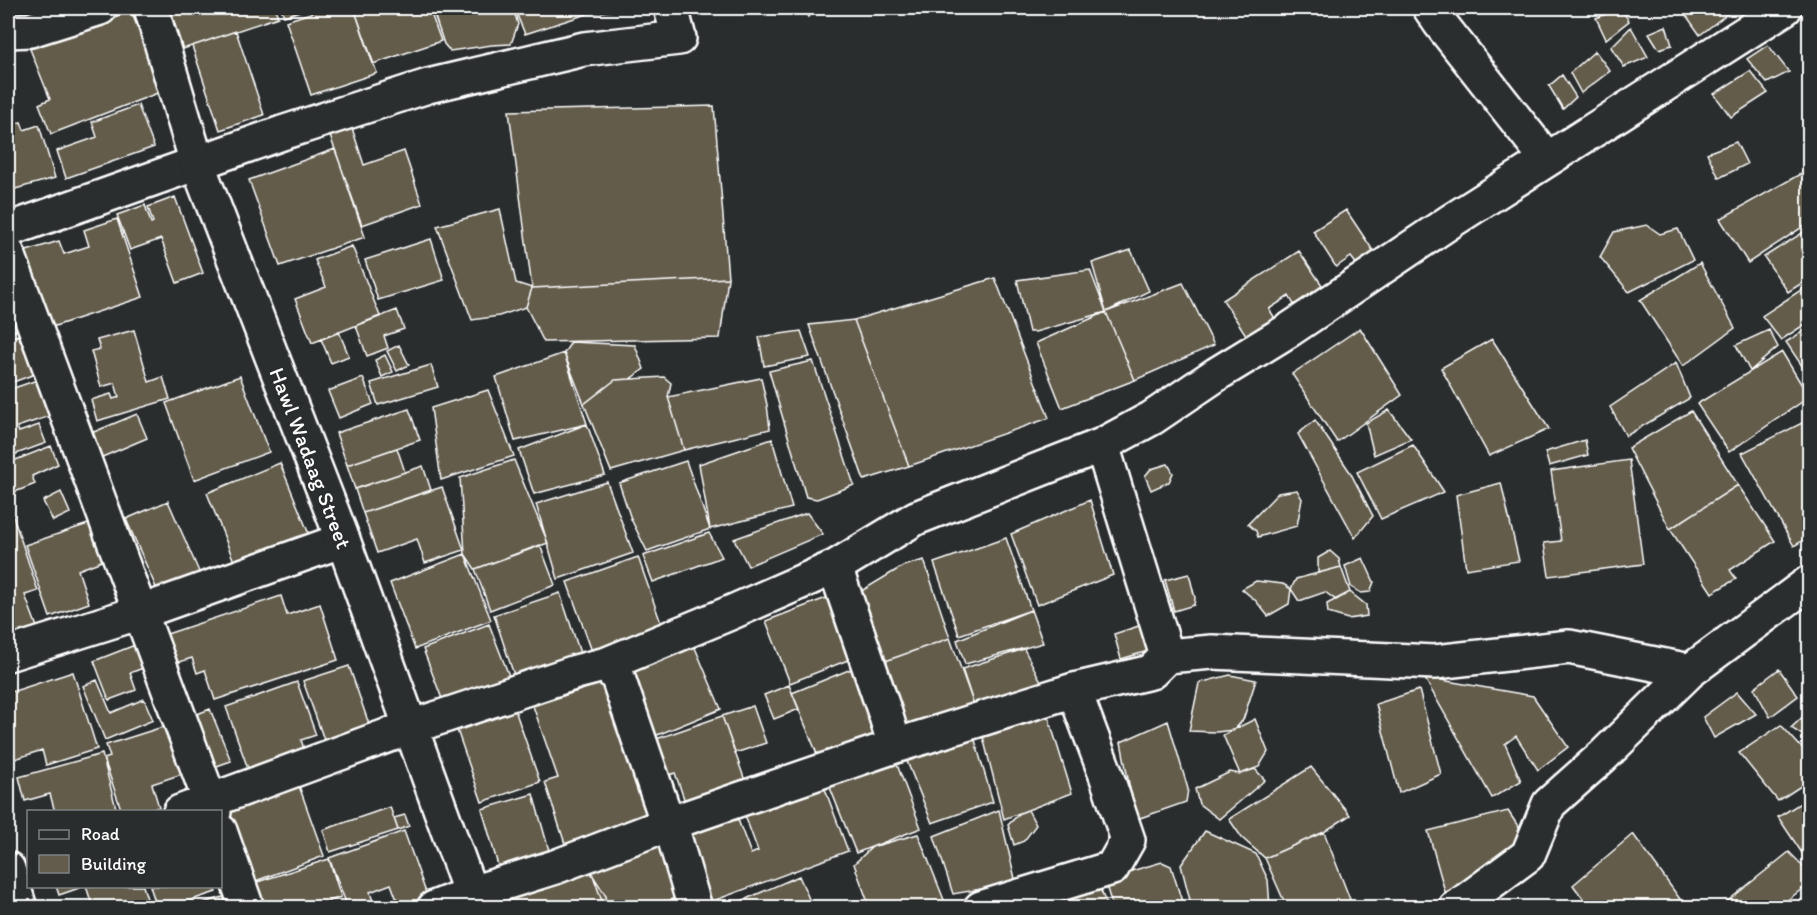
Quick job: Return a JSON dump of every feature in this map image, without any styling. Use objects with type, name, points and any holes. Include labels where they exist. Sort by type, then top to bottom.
[{"type":"street","points":[[8,31],[30,30],[99,8]]},
{"type":"street","name":"Hawl Wadaag Street","points":[[152,8],[197,163],[343,540],[474,900]]},
{"type":"street","points":[[8,230],[282,133],[428,86],[584,49],[679,38],[671,8]]},
{"type":"street","points":[[1430,8],[1440,24],[1548,159]]},
{"type":"street","points":[[222,811],[411,727],[607,664],[730,613],[835,567],[916,518],[1102,445],[1152,418],[1217,374],[1289,330],[1451,221],[1785,8]]},
{"type":"street","points":[[8,255],[214,810]]},
{"type":"street","points":[[1102,445],[1167,656]]},
{"type":"street","points":[[8,654],[141,612],[343,540]]},
{"type":"street","points":[[835,567],[895,746]]},
{"type":"street","points":[[1456,908],[1528,855],[1549,804],[1603,756],[1690,671],[1809,582]]},
{"type":"street","points":[[434,908],[474,900],[668,824],[895,746],[1074,690],[1151,672],[1167,656],[1212,652],[1435,662],[1569,647],[1690,671]]},
{"type":"street","points":[[607,664],[618,678],[673,833],[695,908]]},
{"type":"street","points":[[981,908],[1112,868],[1128,840],[1074,690]]},
{"type":"street","points":[[222,835],[247,908]]},
{"type":"street","points":[[20,908],[8,869],[27,862]]},
{"type":"building","points":[[169,8],[275,8],[278,17],[183,49]]},
{"type":"building","points":[[281,8],[309,8],[284,16]]},
{"type":"building","points":[[326,8],[354,8],[377,73],[311,95],[286,21]]},
{"type":"building","points":[[354,8],[429,8],[441,41],[373,64]]},
{"type":"building","points":[[432,8],[513,8],[518,24],[511,44],[450,51],[444,44]]},
{"type":"building","points":[[514,8],[585,8],[587,14],[525,34]]},
{"type":"building","points":[[585,8],[629,8],[587,14]]},
{"type":"building","points":[[803,8],[819,8],[808,17]]},
{"type":"building","points":[[1621,8],[1629,21],[1606,39],[1596,18]]},
{"type":"building","points":[[1681,8],[1731,8],[1732,10],[1700,35]]},
{"type":"building","points":[[131,11],[163,91],[51,134],[39,104],[50,99],[30,49]]},
{"type":"building","points":[[1666,26],[1672,45],[1659,49],[1649,33]]},
{"type":"building","points":[[1631,27],[1648,57],[1624,67],[1611,47]]},
{"type":"building","points":[[236,31],[264,115],[220,130],[192,46]]},
{"type":"building","points":[[1768,45],[1789,72],[1767,83],[1747,59]]},
{"type":"building","points":[[1595,51],[1610,71],[1581,93],[1570,73]]},
{"type":"building","points":[[1750,71],[1768,93],[1731,117],[1714,94]]},
{"type":"building","points":[[1562,75],[1576,97],[1563,109],[1549,86]]},
{"type":"building","points":[[138,105],[154,147],[66,178],[57,151],[97,137],[92,122]]},
{"type":"building","points":[[714,106],[728,278],[532,288],[509,111]]},
{"type":"building","points":[[8,117],[10,125],[21,122],[24,130],[39,125],[55,178],[8,191]]},
{"type":"building","points":[[352,128],[364,165],[404,151],[422,204],[362,225],[330,136]]},
{"type":"building","points":[[1736,142],[1747,164],[1719,178],[1707,153]]},
{"type":"building","points":[[335,149],[365,237],[280,266],[249,180]]},
{"type":"building","points":[[1802,173],[1810,186],[1810,222],[1748,263],[1720,219]]},
{"type":"building","points":[[175,197],[203,273],[177,283],[161,239],[130,250],[117,215],[145,205],[151,223],[153,222],[148,207]]},
{"type":"building","points":[[500,209],[516,283],[532,288],[526,307],[499,316],[472,320],[437,226]]},
{"type":"building","points":[[1346,210],[1376,255],[1358,266],[1351,257],[1336,267],[1313,231]]},
{"type":"building","points":[[117,219],[143,297],[46,329],[20,253],[59,241],[64,254],[89,246],[84,230]]},
{"type":"building","points":[[1647,225],[1660,234],[1678,229],[1693,260],[1629,292],[1600,257],[1614,232]]},
{"type":"building","points":[[1810,228],[1810,278],[1788,292],[1764,257]]},
{"type":"building","points":[[431,239],[444,280],[378,300],[365,260]]},
{"type":"building","points":[[352,246],[380,316],[312,343],[295,299],[326,287],[315,260]]},
{"type":"building","points":[[1131,250],[1149,291],[1106,312],[1092,263]]},
{"type":"building","points":[[1299,251],[1326,291],[1297,310],[1289,296],[1269,309],[1280,326],[1252,344],[1223,300]]},
{"type":"building","points":[[1700,263],[1735,328],[1683,366],[1640,300]]},
{"type":"building","points":[[1090,270],[1106,312],[1029,332],[1017,280]]},
{"type":"building","points":[[728,278],[720,338],[544,342],[526,307],[532,288]]},
{"type":"building","points":[[995,278],[1049,418],[909,466],[854,320]]},
{"type":"building","points":[[1183,283],[1214,345],[1135,380],[1106,312]]},
{"type":"building","points":[[1810,284],[1810,321],[1781,340],[1762,316]]},
{"type":"building","points":[[8,299],[29,325],[8,334]]},
{"type":"building","points":[[397,310],[404,329],[384,336],[388,348],[367,356],[356,326]]},
{"type":"building","points":[[1106,312],[1135,380],[1062,408],[1036,343]]},
{"type":"building","points":[[854,320],[909,466],[864,480],[809,325]]},
{"type":"building","points":[[1810,327],[1810,360],[1802,366],[1786,342]]},
{"type":"building","points":[[1360,328],[1402,395],[1337,442],[1292,374]]},
{"type":"building","points":[[134,330],[149,382],[163,377],[170,399],[97,421],[91,400],[111,394],[113,399],[119,397],[115,383],[101,387],[91,351],[100,349],[97,340]]},
{"type":"building","points":[[1769,330],[1778,347],[1750,371],[1736,345]]},
{"type":"building","points":[[801,331],[810,357],[764,366],[759,337]]},
{"type":"building","points":[[339,332],[349,356],[331,363],[321,339]]},
{"type":"building","points":[[18,335],[35,374],[8,384],[8,339]]},
{"type":"building","points":[[1492,339],[1549,429],[1489,456],[1441,368]]},
{"type":"building","points":[[571,342],[635,345],[644,369],[630,379],[615,380],[584,404],[564,353]]},
{"type":"building","points":[[399,345],[409,365],[397,371],[387,351]]},
{"type":"building","points":[[1782,352],[1809,397],[1729,452],[1697,404]]},
{"type":"building","points":[[564,353],[587,424],[515,441],[496,377]]},
{"type":"building","points":[[385,355],[393,372],[382,377],[375,360]]},
{"type":"building","points":[[813,361],[854,485],[817,499],[806,497],[769,371]]},
{"type":"building","points":[[1676,363],[1690,398],[1626,436],[1610,407]]},
{"type":"building","points":[[431,365],[438,387],[378,405],[371,383]]},
{"type":"building","points":[[240,376],[269,452],[194,480],[166,403]]},
{"type":"building","points":[[664,377],[671,383],[668,397],[684,450],[611,471],[584,404],[615,380]]},
{"type":"building","points":[[363,378],[373,404],[339,418],[328,391]]},
{"type":"building","points":[[761,378],[770,429],[684,450],[668,397]]},
{"type":"building","points":[[40,379],[53,415],[17,427],[19,432],[39,425],[46,443],[8,457],[8,390]]},
{"type":"building","points":[[488,390],[514,456],[441,480],[431,408]]},
{"type":"building","points":[[409,409],[420,440],[347,465],[336,433]]},
{"type":"building","points":[[1389,410],[1411,439],[1374,455],[1366,423]]},
{"type":"building","points":[[1691,411],[1738,485],[1670,529],[1628,448]]},
{"type":"building","points":[[137,414],[147,438],[100,458],[89,434]]},
{"type":"building","points":[[1810,419],[1810,536],[1794,546],[1742,453]]},
{"type":"building","points":[[1315,420],[1350,472],[1373,516],[1355,538],[1298,434]]},
{"type":"building","points":[[587,424],[605,475],[534,494],[519,450]]},
{"type":"building","points":[[772,439],[792,508],[710,529],[699,464]]},
{"type":"building","points":[[1585,440],[1588,455],[1549,466],[1545,452]]},
{"type":"building","points":[[1413,445],[1444,492],[1381,519],[1357,472]]},
{"type":"building","points":[[51,446],[58,464],[32,476],[35,484],[15,492],[8,472],[8,463]]},
{"type":"building","points":[[397,448],[405,472],[355,489],[347,465]]},
{"type":"building","points":[[514,460],[548,543],[475,569],[465,554],[460,478]]},
{"type":"building","points":[[1629,460],[1643,564],[1549,576],[1544,543],[1561,541],[1551,471]]},
{"type":"building","points":[[686,461],[710,529],[647,551],[631,519],[619,483]]},
{"type":"building","points":[[280,463],[313,544],[239,574],[207,493]]},
{"type":"building","points":[[1168,464],[1173,473],[1169,482],[1151,490],[1145,476],[1151,469]]},
{"type":"building","points":[[423,466],[431,490],[363,513],[355,489]]},
{"type":"building","points":[[607,482],[633,553],[558,579],[536,504]]},
{"type":"building","points":[[1501,483],[1519,561],[1466,569],[1456,495]]},
{"type":"building","points":[[1738,485],[1775,541],[1730,570],[1736,579],[1712,593],[1670,529]]},
{"type":"building","points":[[442,487],[464,550],[425,563],[417,539],[377,553],[363,513]]},
{"type":"building","points":[[1297,490],[1302,499],[1297,526],[1258,537],[1256,531],[1248,524],[1278,493]]},
{"type":"building","points":[[61,492],[70,513],[53,521],[43,501]]},
{"type":"building","points":[[1090,500],[1113,575],[1037,605],[1011,534]]},
{"type":"building","points":[[8,501],[38,591],[25,595],[40,635],[8,646]]},
{"type":"building","points":[[168,501],[200,574],[158,592],[126,519]]},
{"type":"building","points":[[807,513],[823,534],[748,566],[734,539]]},
{"type":"building","points":[[94,522],[107,559],[78,570],[89,603],[50,617],[25,545]]},
{"type":"building","points":[[709,533],[722,557],[653,582],[643,556]]},
{"type":"building","points":[[1006,538],[1031,610],[959,635],[934,563]]},
{"type":"building","points":[[540,545],[555,585],[490,610],[475,569]]},
{"type":"building","points":[[1330,551],[1339,559],[1341,567],[1318,573],[1318,558]]},
{"type":"building","points":[[465,554],[491,620],[415,649],[390,583]]},
{"type":"building","points":[[638,557],[663,629],[593,654],[567,582]]},
{"type":"building","points":[[1363,558],[1374,582],[1370,592],[1361,593],[1351,587],[1345,566]]},
{"type":"building","points":[[924,560],[950,638],[877,664],[853,596],[903,566]]},
{"type":"building","points":[[1341,567],[1350,592],[1336,600],[1325,592],[1299,601],[1291,589],[1296,579]]},
{"type":"building","points":[[1189,574],[1195,598],[1194,605],[1174,611],[1165,580]]},
{"type":"building","points":[[1256,581],[1283,584],[1291,589],[1289,604],[1268,616],[1242,589]]},
{"type":"building","points":[[1350,592],[1366,605],[1367,616],[1348,619],[1328,613],[1327,604]]},
{"type":"building","points":[[560,593],[583,662],[517,684],[494,615]]},
{"type":"building","points":[[834,595],[858,656],[790,683],[766,621]]},
{"type":"building","points":[[281,596],[287,615],[320,604],[338,660],[215,700],[205,670],[197,673],[192,658],[173,664],[164,635]]},
{"type":"building","points":[[1031,610],[1043,643],[965,664],[957,640]]},
{"type":"building","points":[[489,624],[513,686],[447,712],[423,649]]},
{"type":"building","points":[[1145,624],[1158,648],[1121,659],[1114,634]]},
{"type":"building","points":[[950,638],[975,708],[896,730],[877,664]]},
{"type":"building","points":[[693,643],[721,709],[650,738],[622,672]]},
{"type":"building","points":[[135,645],[143,668],[130,673],[136,690],[109,700],[94,661]]},
{"type":"building","points":[[1024,649],[1046,691],[977,714],[962,669]]},
{"type":"building","points":[[861,665],[889,733],[820,761],[792,693]]},
{"type":"building","points":[[349,666],[372,733],[327,748],[303,681]]},
{"type":"building","points":[[1779,669],[1798,696],[1770,717],[1754,688]]},
{"type":"building","points":[[73,672],[97,749],[46,765],[42,750],[15,759],[8,734],[8,693]]},
{"type":"building","points":[[1230,675],[1256,680],[1243,720],[1234,730],[1189,731],[1199,683]]},
{"type":"building","points":[[1424,677],[1533,696],[1568,747],[1538,770],[1516,736],[1505,744],[1521,781],[1492,798]]},
{"type":"building","points":[[97,680],[111,713],[144,699],[153,720],[105,740],[83,686]]},
{"type":"building","points":[[611,680],[657,816],[566,847],[545,782],[558,778],[533,706]]},
{"type":"building","points":[[297,682],[316,735],[301,740],[308,761],[252,780],[226,707]]},
{"type":"building","points":[[789,685],[799,709],[774,719],[764,695]]},
{"type":"building","points":[[1419,690],[1441,774],[1399,793],[1376,704]]},
{"type":"building","points":[[1737,692],[1756,714],[1714,738],[1703,717]]},
{"type":"building","points":[[753,706],[766,743],[735,753],[722,716]]},
{"type":"building","points":[[210,709],[231,761],[208,769],[187,718]]},
{"type":"building","points":[[1046,709],[1072,793],[1004,819],[982,733]]},
{"type":"building","points":[[515,710],[540,782],[482,802],[457,730]]},
{"type":"building","points":[[1810,710],[1810,740],[1791,728]]},
{"type":"building","points":[[722,716],[748,789],[688,810],[675,773],[658,779],[645,743]]},
{"type":"building","points":[[1255,719],[1268,752],[1259,767],[1240,774],[1223,735]]},
{"type":"building","points":[[1168,721],[1188,789],[1186,802],[1140,818],[1133,805],[1121,742]]},
{"type":"building","points":[[169,725],[185,773],[152,784],[159,807],[151,810],[121,810],[104,759],[110,757],[106,745]]},
{"type":"building","points":[[1781,725],[1810,757],[1810,780],[1778,801],[1739,753]]},
{"type":"building","points":[[972,730],[993,802],[932,823],[902,749]]},
{"type":"building","points":[[102,754],[116,810],[54,810],[50,794],[25,801],[19,777]]},
{"type":"building","points":[[893,754],[921,828],[856,853],[829,785]]},
{"type":"building","points":[[1311,767],[1350,815],[1324,832],[1265,858],[1242,838],[1229,819]]},
{"type":"building","points":[[1255,769],[1265,780],[1219,819],[1199,804],[1195,789],[1230,772],[1240,774]]},
{"type":"building","points":[[822,781],[848,851],[705,904],[679,833],[735,812],[751,854],[758,851],[743,810]]},
{"type":"building","points":[[298,783],[324,856],[250,883],[223,809]]},
{"type":"building","points":[[533,794],[550,854],[499,869],[482,809]]},
{"type":"building","points":[[1810,797],[1810,865],[1778,817]]},
{"type":"building","points":[[390,807],[398,830],[330,852],[323,830]]},
{"type":"building","points":[[999,810],[1016,883],[953,894],[934,836]]},
{"type":"building","points":[[1028,810],[1036,825],[1024,841],[1014,845],[1008,825],[1020,813]]},
{"type":"building","points":[[1508,811],[1530,844],[1449,906],[1428,831]]},
{"type":"building","points":[[405,815],[409,826],[398,830],[394,818]]},
{"type":"building","points":[[404,831],[429,901],[412,908],[400,908],[391,884],[370,892],[375,908],[348,908],[329,858]]},
{"type":"building","points":[[1205,831],[1256,854],[1268,880],[1270,908],[1192,908],[1181,865]]},
{"type":"building","points":[[1324,832],[1351,902],[1338,908],[1287,908],[1265,858]]},
{"type":"building","points":[[668,834],[687,896],[647,908],[601,908],[603,904],[588,861]]},
{"type":"building","points":[[918,834],[946,905],[939,908],[870,908],[854,864],[872,847]]},
{"type":"building","points":[[1633,834],[1680,899],[1667,908],[1590,908],[1573,885]]},
{"type":"building","points":[[1789,852],[1810,873],[1810,883],[1777,908],[1719,908]]},
{"type":"building","points":[[329,859],[341,897],[309,908],[255,908],[248,885]]},
{"type":"building","points":[[1162,862],[1171,866],[1184,908],[1113,908],[1104,879]]},
{"type":"building","points":[[588,868],[606,896],[603,904],[593,908],[500,908],[498,901]]},
{"type":"building","points":[[799,876],[813,908],[725,908]]},
{"type":"building","points":[[1099,886],[1108,908],[1034,908]]},
{"type":"building","points":[[57,888],[79,888],[59,895]]},
{"type":"building","points":[[87,888],[144,888],[150,908],[93,908]]},
{"type":"building","points":[[151,888],[215,888],[216,892],[167,908],[157,908]]},
{"type":"building","points":[[230,895],[234,908],[186,908]]},
{"type":"building","points":[[687,896],[691,908],[657,908],[656,904]]}]
